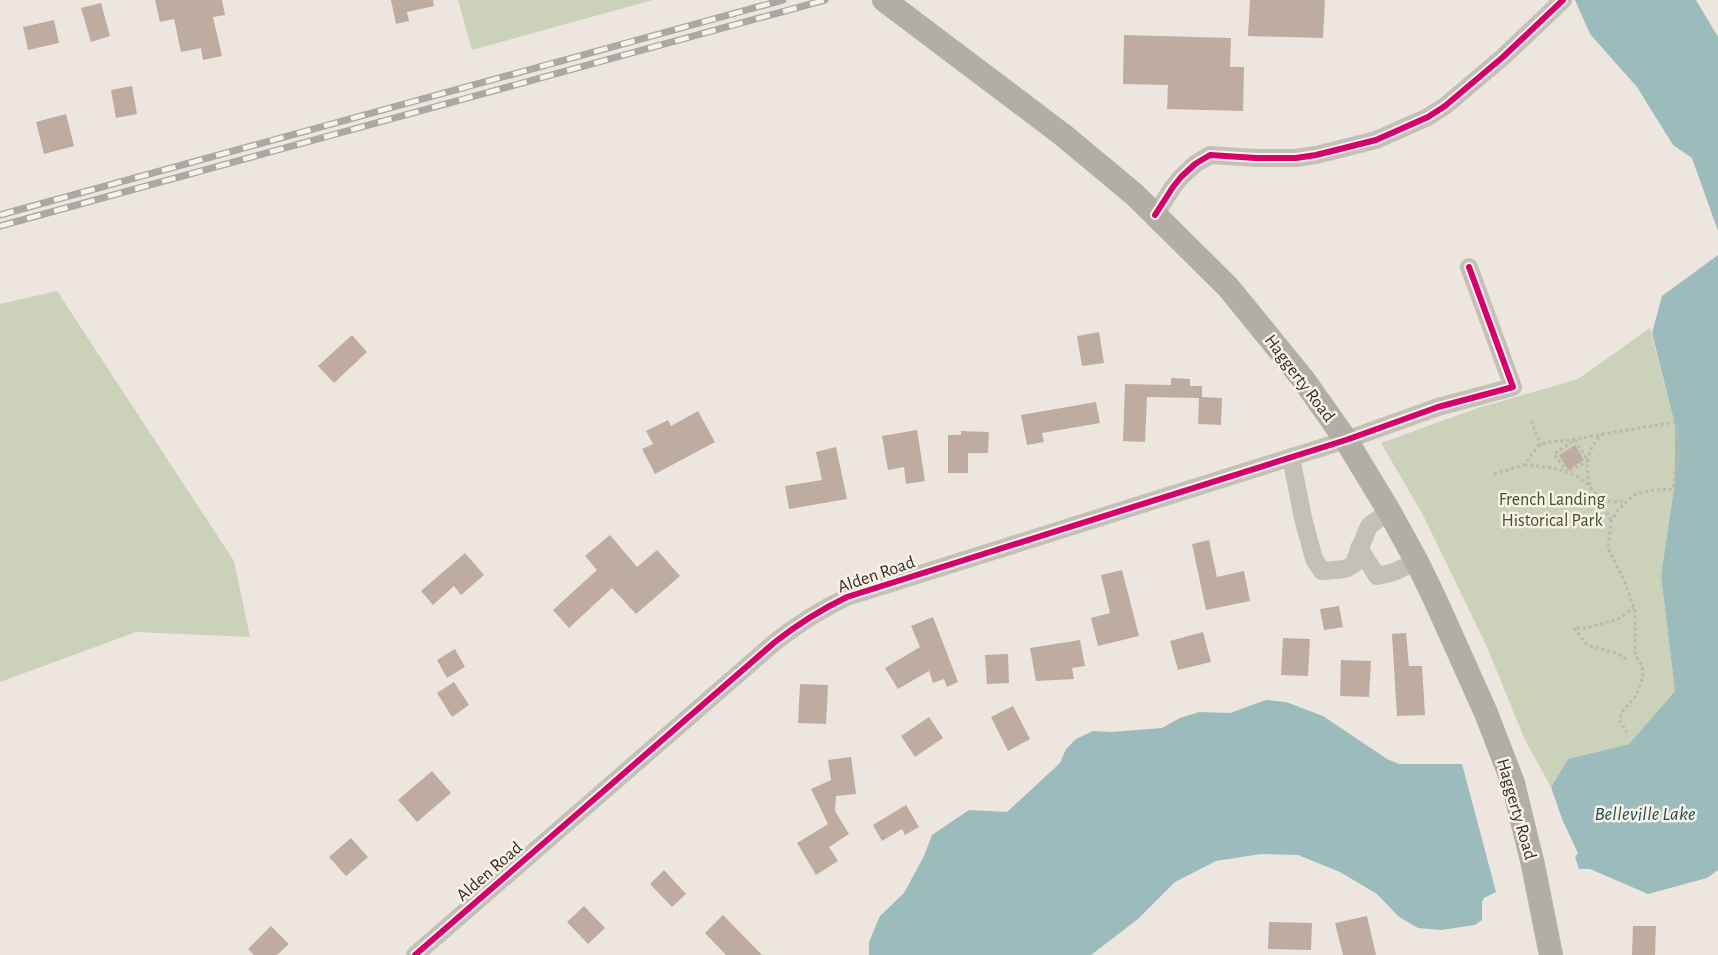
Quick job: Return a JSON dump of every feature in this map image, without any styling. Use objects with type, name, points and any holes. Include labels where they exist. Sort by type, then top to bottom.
[{"type":"main road","name":"Haggerty Road","points":[[884,0],[1063,135],[1135,195],[1228,287],[1303,379],[1346,440],[1389,511],[1416,562],[1486,712],[1513,783],[1533,865],[1551,955]]},
{"type":"street","points":[[1155,215],[1181,177],[1210,155],[1296,158],[1376,140],[1413,124],[1445,106],[1503,57],[1563,0]]},
{"type":"street","name":"Alden Road","points":[[415,955],[775,642],[819,610],[847,597],[1346,440],[1438,407],[1513,387],[1469,267]]},
{"type":"street","points":[[1291,457],[1314,559],[1322,571],[1345,569],[1353,565],[1369,526],[1389,511]]},
{"type":"street","points":[[1359,548],[1377,576],[1391,573],[1416,562]]},
{"type":"path","points":[[1531,421],[1541,445]]},
{"type":"path","points":[[1524,465],[1538,446],[1548,442],[1676,422],[1679,452],[1673,489],[1653,490],[1634,495],[1619,509],[1611,522],[1608,548],[1625,582],[1634,607],[1635,655],[1642,665],[1643,677],[1636,696],[1621,713],[1620,722],[1627,732]]},
{"type":"path","points":[[1591,487],[1587,474],[1590,450],[1599,437],[1605,433]]},
{"type":"path","points":[[1567,472],[1554,454],[1575,441],[1588,461]]},
{"type":"path","points":[[1567,472],[1588,461]]},
{"type":"path","points":[[1494,474],[1524,465],[1553,467],[1567,472],[1591,487],[1601,500],[1611,522]]},
{"type":"path","points":[[1601,500],[1627,501]]},
{"type":"path","points":[[1626,659],[1617,653],[1587,645],[1574,628],[1586,628],[1618,619],[1634,607]]},
{"type":"green space","points":[[458,0],[653,0],[472,50]]},
{"type":"green space","points":[[57,291],[234,561],[250,637],[136,632],[0,682],[0,304]]},
{"type":"green space","name":"French Landing Historical Park","points":[[1650,328],[1675,425],[1675,481],[1661,576],[1675,691],[1629,744],[1568,759],[1551,787],[1525,740],[1487,647],[1423,515],[1381,443],[1478,408],[1578,379]]},
{"type":"water","points":[[1575,0],[1696,0],[1718,37],[1718,231],[1692,158],[1673,145],[1637,87],[1590,34]]},
{"type":"water","name":"Belleville Lake","points":[[1718,255],[1718,870],[1707,878],[1648,894],[1590,869],[1579,869],[1575,857],[1578,853],[1562,819],[1551,787],[1568,759],[1629,744],[1675,691],[1661,576],[1675,481],[1675,425],[1652,333],[1662,296]]},
{"type":"water","points":[[1266,700],[1286,702],[1323,716],[1387,759],[1399,764],[1462,764],[1496,892],[1484,898],[1482,902],[1482,920],[1475,925],[1441,930],[1418,928],[1399,917],[1377,894],[1340,872],[1298,855],[1261,854],[1216,861],[1175,882],[1138,919],[1091,955],[869,955],[869,942],[880,916],[904,893],[924,856],[932,835],[969,810],[1007,812],[1060,763],[1066,749],[1076,739],[1093,731],[1162,728],[1180,718],[1199,712],[1230,713]]},
{"type":"building","points":[[155,0],[222,0],[225,15],[213,17],[222,56],[203,60],[201,48],[181,52],[174,19],[160,22]]},
{"type":"building","points":[[391,0],[433,0],[434,6],[407,12],[409,21],[396,24]]},
{"type":"building","points":[[1250,0],[1325,0],[1323,38],[1248,36]]},
{"type":"building","points":[[101,3],[110,36],[91,42],[81,8]]},
{"type":"building","points":[[54,20],[59,43],[28,50],[23,27]]},
{"type":"building","points":[[1124,35],[1231,38],[1230,67],[1244,67],[1243,111],[1167,109],[1168,85],[1123,84]]},
{"type":"building","points":[[132,86],[137,114],[116,118],[111,90]]},
{"type":"building","points":[[66,114],[74,146],[44,154],[36,122]]},
{"type":"building","points":[[1099,332],[1104,363],[1082,366],[1077,336]]},
{"type":"building","points":[[352,335],[367,352],[334,383],[318,366]]},
{"type":"building","points":[[1171,378],[1190,379],[1190,386],[1202,386],[1202,397],[1222,398],[1221,425],[1198,424],[1199,398],[1147,397],[1145,442],[1123,441],[1125,384],[1171,385]]},
{"type":"building","points":[[1096,402],[1100,423],[1042,433],[1044,442],[1027,445],[1021,415]]},
{"type":"building","points":[[698,411],[715,442],[655,474],[642,449],[653,444],[646,431],[668,420],[671,426]]},
{"type":"building","points":[[917,430],[925,481],[906,484],[904,467],[888,470],[882,436]]},
{"type":"building","points":[[961,431],[989,432],[988,453],[968,453],[968,473],[948,473],[948,435],[961,435]]},
{"type":"building","points":[[1575,445],[1584,460],[1568,470],[1559,455]]},
{"type":"building","points":[[836,447],[847,499],[789,509],[785,486],[822,480],[816,452]]},
{"type":"building","points":[[610,535],[637,567],[657,550],[680,576],[636,614],[612,588],[569,628],[553,610],[597,570],[585,556]]},
{"type":"building","points":[[1209,540],[1217,577],[1244,571],[1250,601],[1206,610],[1192,544]]},
{"type":"building","points":[[465,553],[484,575],[461,595],[454,586],[433,605],[421,591]]},
{"type":"building","points":[[1122,570],[1139,636],[1098,646],[1091,618],[1110,613],[1101,575]]},
{"type":"building","points":[[1339,606],[1343,627],[1324,630],[1320,609]]},
{"type":"building","points":[[933,617],[958,682],[947,687],[944,679],[933,683],[929,671],[898,689],[885,668],[920,647],[911,626]]},
{"type":"building","points":[[1203,632],[1211,662],[1178,670],[1170,641]]},
{"type":"building","points":[[1406,633],[1409,666],[1422,666],[1425,715],[1397,716],[1392,634]]},
{"type":"building","points":[[1283,638],[1310,639],[1308,676],[1281,675]]},
{"type":"building","points":[[1080,640],[1085,666],[1072,668],[1074,679],[1036,681],[1030,648]]},
{"type":"building","points":[[455,649],[465,667],[447,678],[437,660]]},
{"type":"building","points":[[1008,654],[1009,683],[987,684],[985,655]]},
{"type":"building","points":[[1341,660],[1371,661],[1369,697],[1340,696]]},
{"type":"building","points":[[454,682],[469,705],[452,717],[437,693]]},
{"type":"building","points":[[800,684],[828,685],[826,724],[798,723]]},
{"type":"building","points":[[1013,706],[1030,739],[1008,751],[991,717]]},
{"type":"building","points":[[929,717],[943,738],[915,757],[901,736]]},
{"type":"building","points":[[851,757],[856,794],[836,796],[835,811],[849,834],[829,847],[838,861],[816,875],[797,843],[828,824],[811,789],[831,780],[828,760]]},
{"type":"building","points":[[432,771],[451,793],[417,822],[398,800]]},
{"type":"building","points":[[906,805],[919,827],[905,835],[902,829],[882,841],[873,825]]},
{"type":"building","points":[[351,838],[368,857],[346,876],[329,857]]},
{"type":"building","points":[[664,870],[686,894],[672,907],[650,884]]},
{"type":"building","points":[[584,906],[605,928],[588,944],[567,922]]},
{"type":"building","points":[[723,915],[762,955],[726,955],[705,933]]},
{"type":"building","points":[[1367,916],[1376,955],[1343,955],[1335,923]]},
{"type":"building","points":[[1269,922],[1312,923],[1311,950],[1268,949]]},
{"type":"building","points":[[271,926],[289,944],[277,955],[254,955],[248,949]]},
{"type":"building","points":[[1633,926],[1656,926],[1655,955],[1632,955]]},
{"type":"railway","points":[[0,215],[783,0]]},
{"type":"railway","points":[[0,226],[825,0]]},
{"type":"cycle path","points":[[1155,215],[1181,177],[1195,164],[1210,155],[1256,158],[1296,158],[1316,155],[1376,140],[1428,117],[1445,106],[1503,57],[1563,0]]},
{"type":"cycle path","points":[[415,955],[775,642],[837,602],[1346,440],[1438,407],[1513,387],[1469,267]]}]
